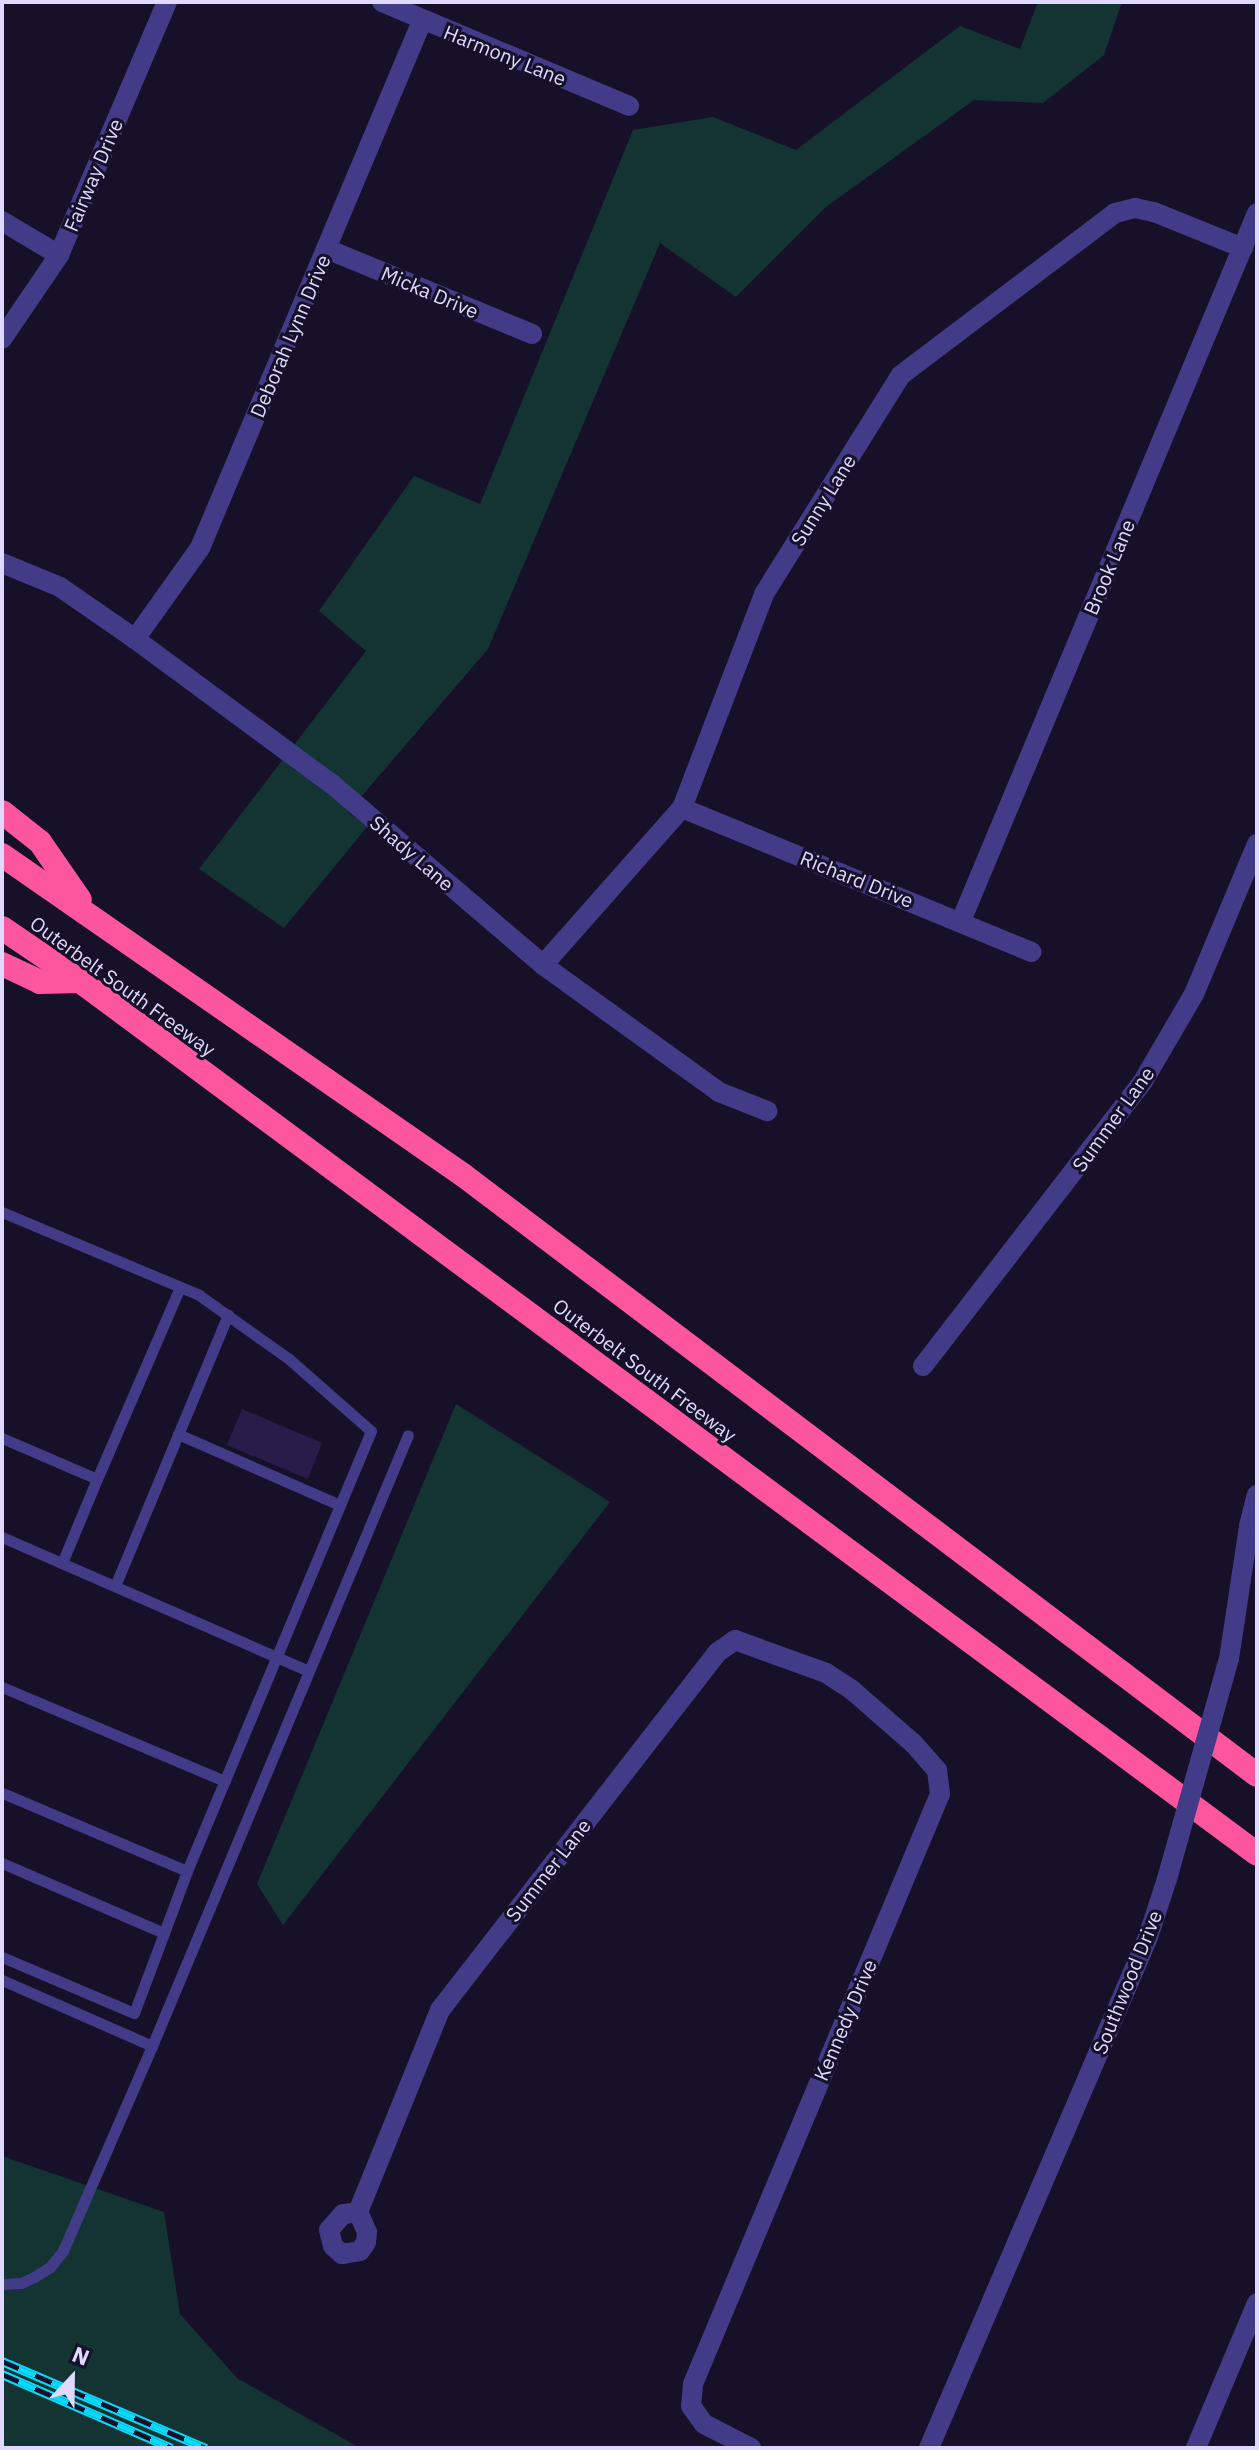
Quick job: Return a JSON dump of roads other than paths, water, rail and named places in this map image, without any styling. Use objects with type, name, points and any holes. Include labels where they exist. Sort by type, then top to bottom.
[{"type":"highway","points":[[2,812],[40,842],[88,912]]},
{"type":"highway","name":"Outerbelt South Freeway","points":[[2,855],[463,1175],[1257,1775]]},
{"type":"highway","name":"Outerbelt South Freeway","points":[[2,928],[80,981],[1257,1854]]},
{"type":"highway","points":[[2,964],[40,982],[61,985],[80,981]]},
{"type":"street","name":"Fairway Drive","points":[[2,339],[59,255],[167,2]]},
{"type":"street","name":"Harmony Lane","points":[[382,2],[629,106]]},
{"type":"street","name":"Deborah Lynn Drive","points":[[135,639],[200,548],[422,21]]},
{"type":"street","name":"Sunny Lane","points":[[543,965],[682,808],[764,594],[901,375],[1115,213],[1135,208],[1154,212],[1243,248]]},
{"type":"street","name":"Brook Lane","points":[[961,921],[1257,213]]},
{"type":"street","points":[[2,221],[59,255]]},
{"type":"street","name":"Micka Drive","points":[[327,249],[532,334]]},
{"type":"street","name":"Shady Lane","points":[[2,563],[60,587],[135,639],[332,784],[543,965],[719,1092],[767,1111]]},
{"type":"street","name":"Richard Drive","points":[[682,808],[1032,952]]},
{"type":"street","name":"Summer Lane","points":[[923,1366],[1142,1083],[1194,994],[1257,844]]},
{"type":"street","name":"Southwood Drive","points":[[929,2448],[1148,1937],[1229,1659],[1249,1526],[1257,1495]]},
{"type":"street","name":"Summer Lane","points":[[358,2212],[440,2010],[718,1652],[735,1640],[826,1673]]},
{"type":"street","name":"Kennedy Drive","points":[[751,2448],[704,2424],[691,2406],[693,2384],[940,1794],[937,1770],[914,1744],[852,1690],[826,1673]]},
{"type":"street","points":[[1196,2448],[1257,2303]]},
{"type":"lane","points":[[2,1212],[199,1295],[289,1359],[371,1431],[187,1871],[134,2013],[2,1957]]},
{"type":"lane","points":[[62,1563],[180,1287]]},
{"type":"lane","points":[[115,1586],[228,1315]]},
{"type":"lane","points":[[178,1434],[340,1505]]},
{"type":"lane","points":[[2,2284],[21,2283],[34,2277],[50,2267],[63,2251],[408,1435]]},
{"type":"lane","points":[[2,1438],[97,1479]]},
{"type":"lane","points":[[2,1537],[309,1671]]},
{"type":"lane","points":[[2,1687],[225,1781]]},
{"type":"lane","points":[[2,1793],[187,1871]]},
{"type":"lane","points":[[2,1863],[164,1933]]},
{"type":"lane","points":[[2,1980],[152,2046]]},
{"type":"railway","points":[[2,2361],[206,2448]]},
{"type":"railway","points":[[2,2374],[172,2448]]}]
